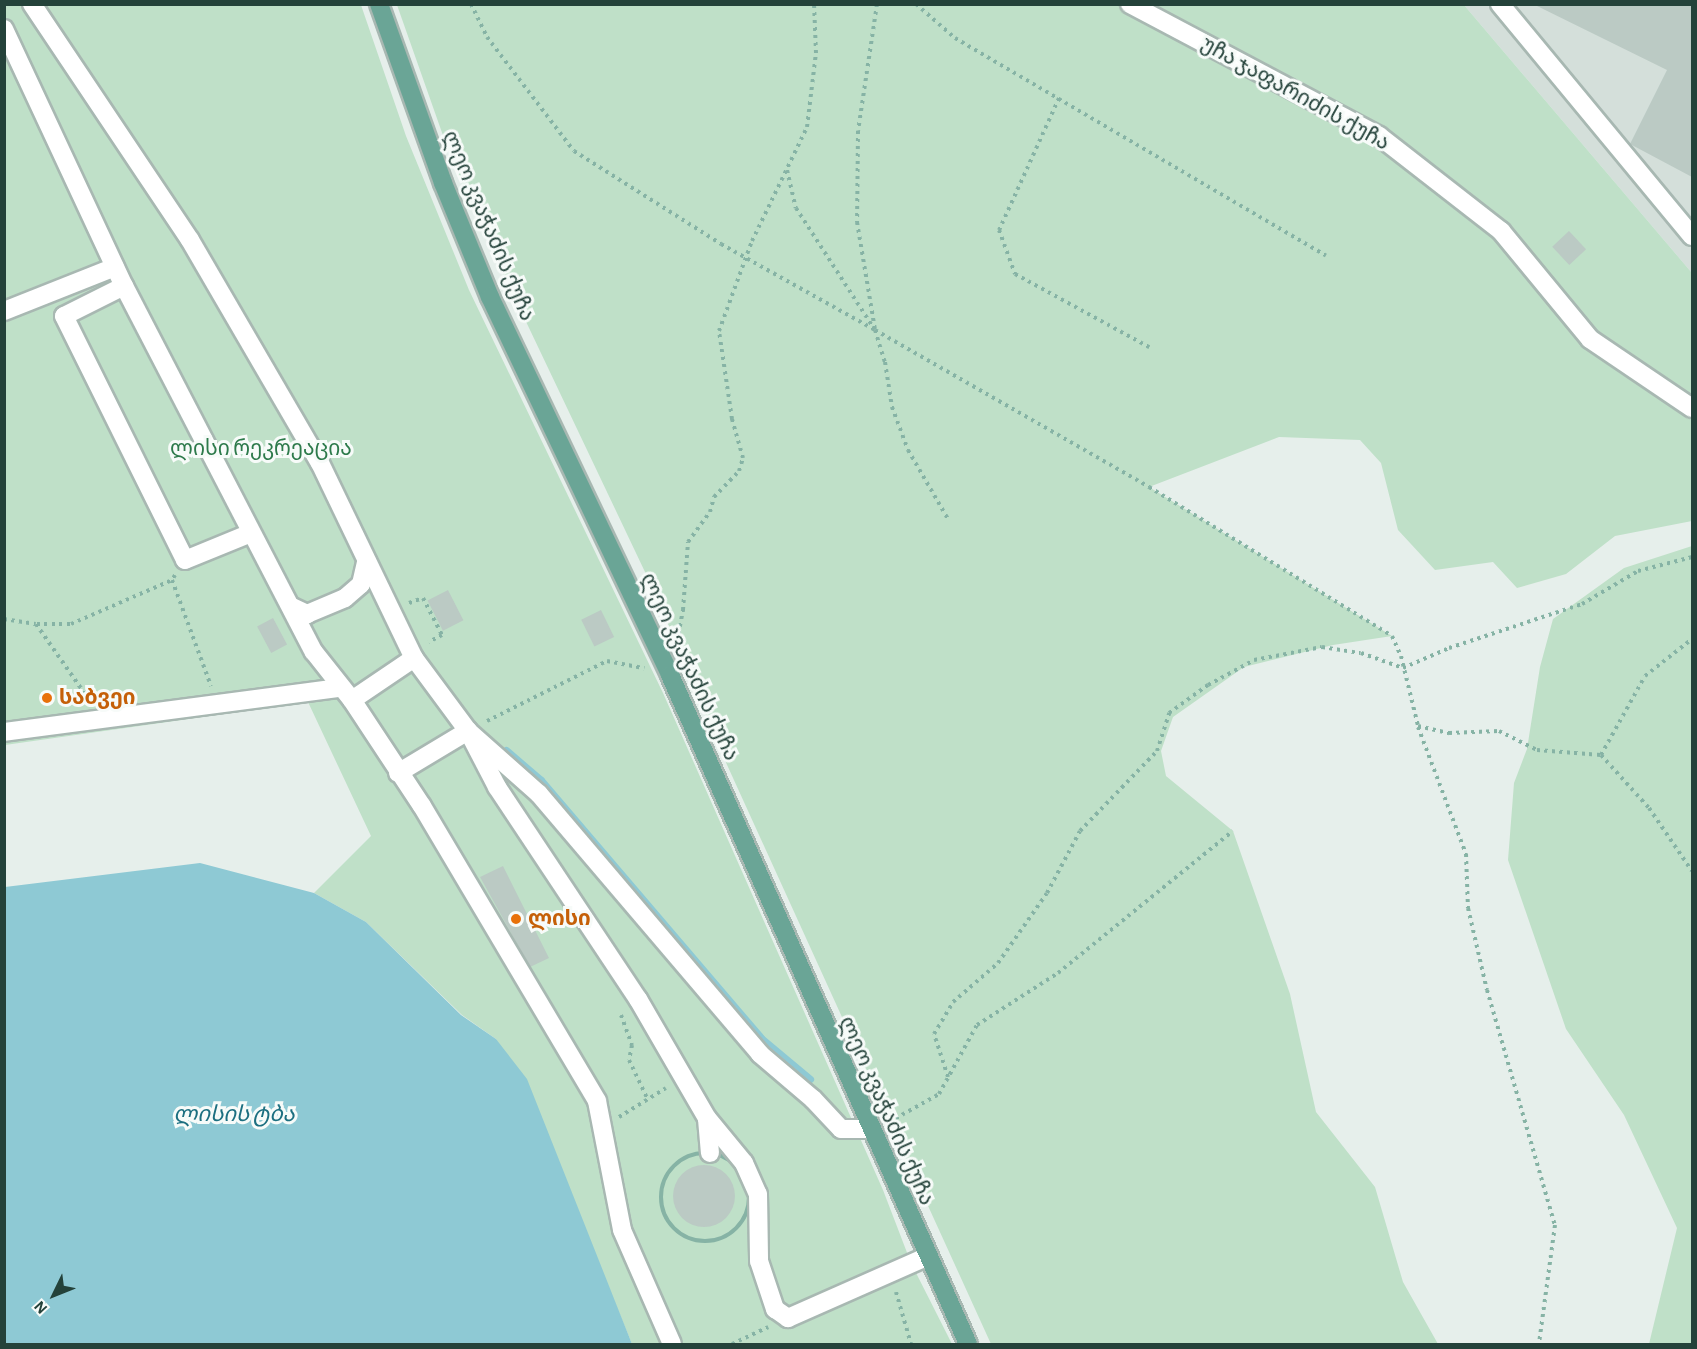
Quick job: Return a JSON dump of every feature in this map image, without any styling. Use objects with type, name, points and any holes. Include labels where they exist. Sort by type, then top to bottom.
[{"type":"main road","name":"ლეო კვაჭაძის ქუჩა","points":[[379,4],[439,172],[490,297],[670,675],[926,1257],[968,1344]]},
{"type":"street","points":[[32,4],[190,240],[320,463],[366,562],[468,731],[497,787],[638,999],[707,1119],[744,1163],[758,1194],[759,1261],[775,1310],[788,1318],[926,1257]]},
{"type":"street","name":"უჩა ჯაფარიძის ქუჩა","points":[[1130,4],[1379,136],[1501,231],[1590,339],[1692,408]]},
{"type":"street","points":[[1501,5],[1692,236]]},
{"type":"street","points":[[4,29],[124,286],[314,652],[346,694],[422,806],[597,1101],[621,1230],[672,1344]]},
{"type":"street","points":[[4,311],[115,267]]},
{"type":"street","points":[[124,286],[64,316],[185,560],[251,533]]},
{"type":"street","points":[[292,607],[307,614],[345,598],[361,584],[366,562]]},
{"type":"street","points":[[4,732],[218,704],[346,694],[419,651]]},
{"type":"street","points":[[398,773],[468,731]]},
{"type":"street","points":[[468,731],[539,794],[760,1053],[813,1098],[841,1129],[870,1129]]},
{"type":"street","points":[[707,1119],[710,1153]]},
{"type":"path","points":[[471,4],[487,37],[574,152],[748,257],[1149,487],[1392,636],[1418,726],[1466,854],[1468,908],[1487,990],[1555,1226],[1539,1344]]},
{"type":"path","points":[[486,721],[607,662],[670,675],[683,610],[688,542],[710,512],[714,497],[739,471],[743,458],[719,331],[748,257],[807,127],[816,53],[814,4]]},
{"type":"path","points":[[877,4],[858,130],[857,222],[874,330],[885,362],[892,407],[908,450],[948,519]]},
{"type":"path","points":[[916,4],[955,38],[1326,255]]},
{"type":"path","points":[[1059,98],[999,230],[1015,274],[1149,347]]},
{"type":"path","points":[[786,169],[796,208],[874,330]]},
{"type":"path","points":[[948,1077],[934,1034],[953,1002],[998,963],[1047,893],[1080,831],[1156,751],[1169,713],[1208,685],[1254,660],[1322,647],[1362,653],[1403,668],[1449,648],[1582,604],[1638,571],[1692,557]]},
{"type":"path","points":[[4,619],[36,624],[71,624],[172,580],[185,560]]},
{"type":"path","points":[[172,580],[218,704]]},
{"type":"path","points":[[408,604],[423,598],[442,635],[419,651]]},
{"type":"path","points":[[36,624],[102,719]]},
{"type":"path","points":[[1602,755],[1645,676],[1692,639]]},
{"type":"path","points":[[1418,726],[1449,733],[1499,731],[1537,750],[1602,755],[1649,808],[1692,871]]},
{"type":"path","points":[[870,1129],[902,1118],[939,1094],[977,1025],[1058,973],[1233,831]]},
{"type":"path","points":[[617,1006],[632,1045],[629,1060],[648,1100],[625,1114]]},
{"type":"path","points":[[710,1153],[735,1164],[743,1175],[748,1203],[744,1217],[729,1233],[709,1240],[694,1239],[670,1223],[660,1196],[663,1181],[676,1164],[695,1154],[710,1153]]},
{"type":"path","points":[[890,1274],[911,1344]]},
{"type":"path","points":[[732,1344],[788,1318]]},
{"type":"shaded area","points":[[1464,5],[1692,5],[1692,273]]},
{"type":"green space","name":"ლისი რეკრეაცია","points":[[4,5],[361,5],[406,136],[469,290],[663,693],[883,1190],[911,1263],[952,1344],[632,1344],[585,1230],[496,1039],[462,1015],[366,922],[314,893],[371,836],[308,702],[5,745]]},
{"type":"green space","points":[[397,5],[1464,5],[1692,273],[1692,521],[1615,536],[1566,574],[1517,588],[1493,562],[1435,570],[1398,530],[1381,463],[1360,440],[1279,437],[1149,487],[1392,636],[1333,645],[1244,667],[1173,717],[1161,751],[1166,776],[1233,831],[1290,994],[1316,1112],[1375,1187],[1403,1282],[1438,1344],[991,1344],[723,756],[655,593],[482,229],[446,144]]},
{"type":"green space","points":[[1692,546],[1692,1344],[1649,1344],[1677,1228],[1624,1115],[1566,1029],[1508,860],[1514,783],[1527,749],[1540,667],[1553,619],[1624,568]]},
{"type":"water","name":"ლისის ტბა","points":[[200,863],[314,893],[366,922],[461,1015],[496,1039],[527,1079],[632,1344],[5,1344],[5,887]]},
{"type":"building","points":[[1533,4],[1692,4],[1692,177],[1630,144],[1667,70]]},
{"type":"building","points":[[1569,231],[1586,249],[1569,265],[1552,247]]},
{"type":"building","points":[[448,590],[463,620],[443,631],[428,600]]},
{"type":"building","points":[[601,610],[614,637],[594,647],[581,620]]},
{"type":"building","points":[[273,618],[287,644],[271,653],[257,626]]},
{"type":"building","points":[[503,866],[549,958],[530,967],[480,877]]},
{"type":"building","points":[[698,1165],[710,1165],[726,1174],[733,1184],[735,1196],[733,1208],[726,1218],[710,1227],[698,1227],[687,1222],[678,1213],[673,1202],[673,1190],[678,1179],[687,1170]]},
{"type":"waterway","points":[[506,750],[541,780],[761,1038],[810,1079]]},
{"type":"place","name":"საბვეი","points":[[47,698]]},
{"type":"place","name":"ლისი","points":[[516,919]]}]
